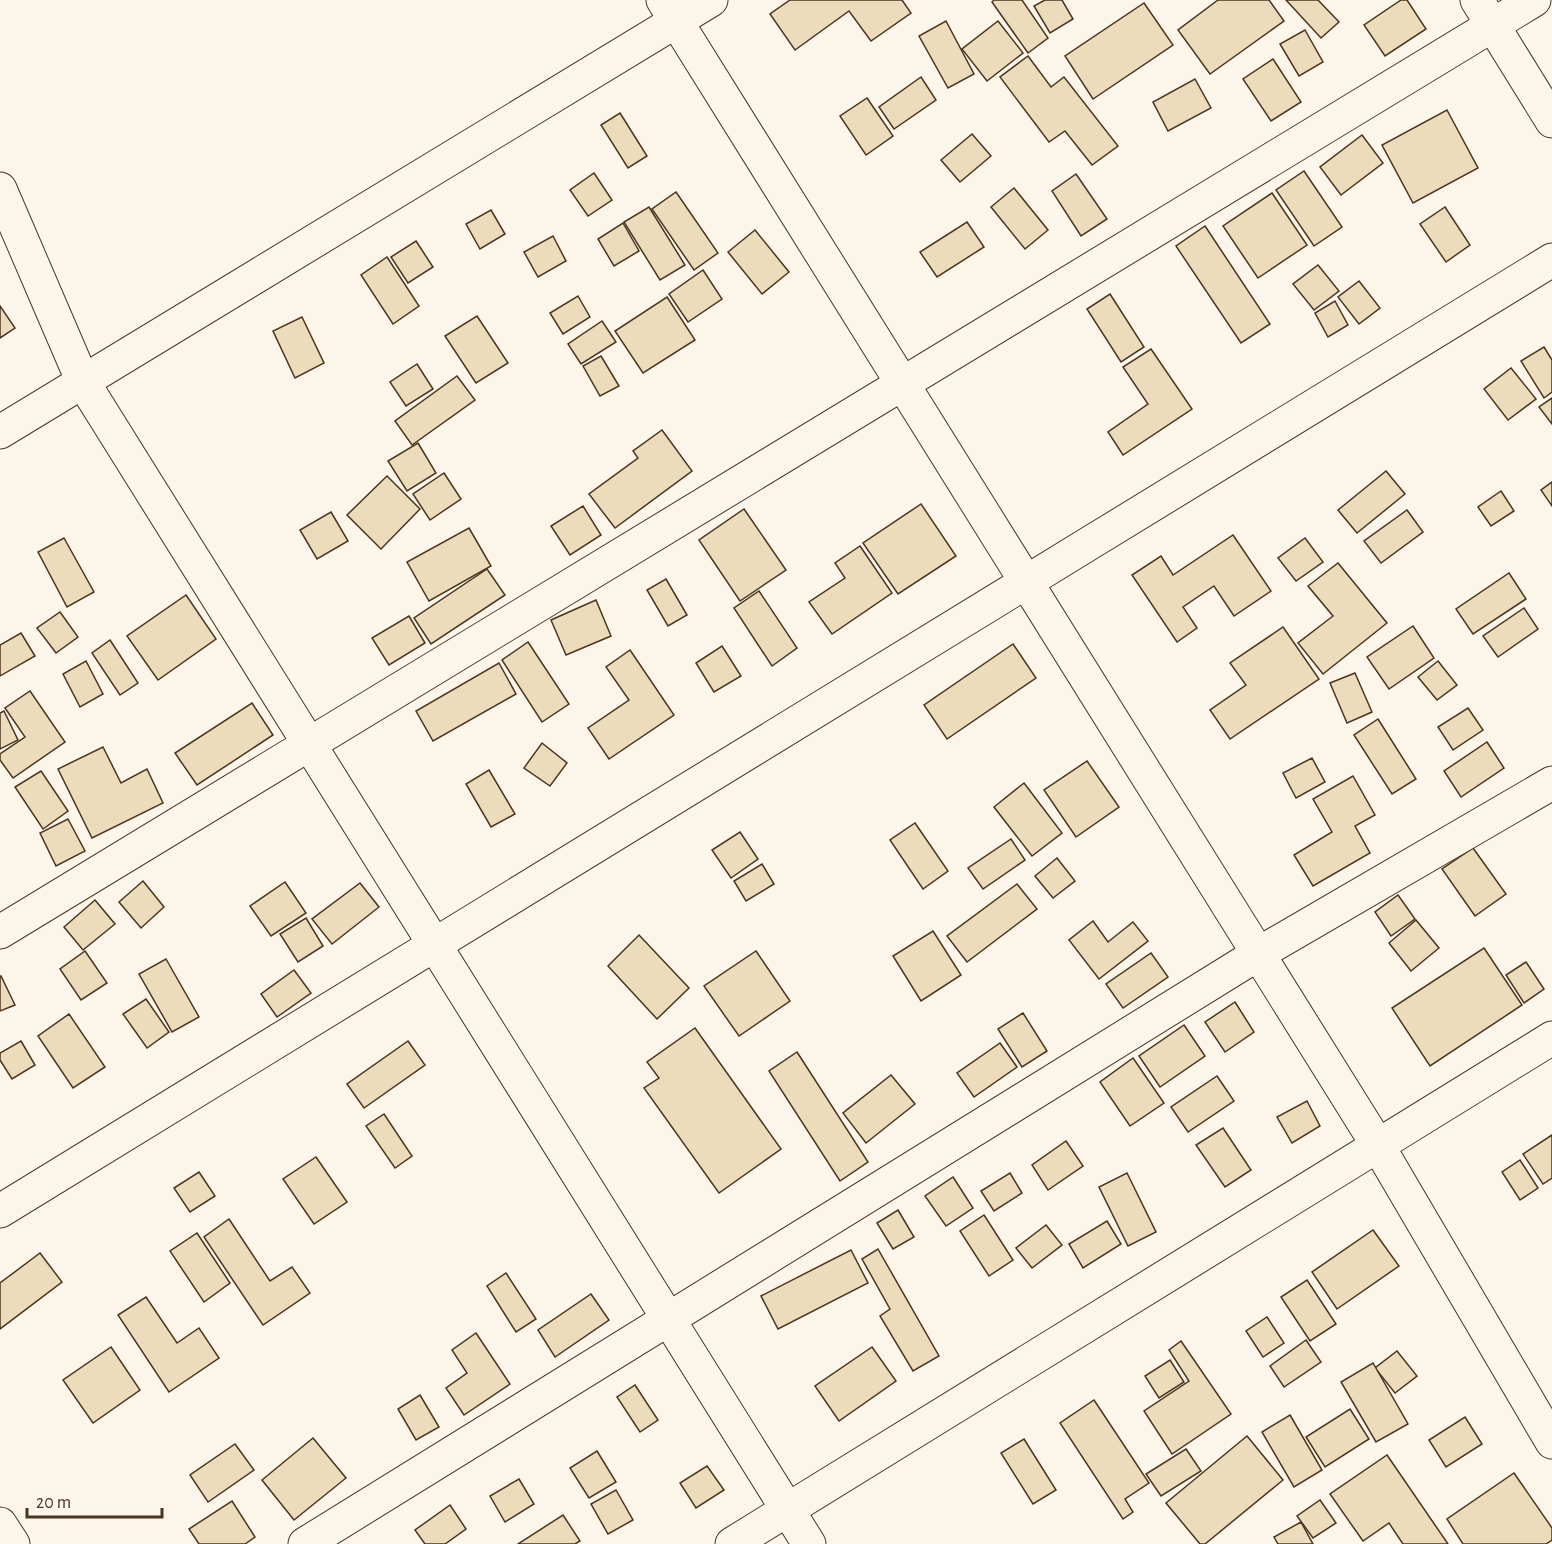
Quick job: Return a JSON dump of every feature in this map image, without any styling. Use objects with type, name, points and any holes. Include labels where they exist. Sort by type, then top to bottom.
[{"type":"street","points":[[0,432],[84,382],[669,11],[711,0]]},
{"type":"street","points":[[0,932],[902,386],[1485,13],[1534,0]]},
{"type":"street","points":[[669,11],[1377,1144],[1552,1442]]},
{"type":"street","points":[[1485,13],[1552,121]]},
{"type":"street","points":[[0,189],[84,382],[809,1544]]},
{"type":"street","points":[[0,1211],[436,946],[1024,582],[1552,260]]},
{"type":"street","points":[[305,1544],[1258,954],[1552,783]]},
{"type":"street","points":[[732,1544],[1552,1038]]},
{"type":"street","points":[[0,1524],[13,1544]]},
{"type":"building","points":[[790,0],[902,0],[911,13],[871,41],[849,11],[795,50],[770,14]]},
{"type":"building","points":[[994,0],[1022,0],[1048,38],[1028,53],[992,2]]},
{"type":"building","points":[[1045,0],[1062,0],[1073,19],[1050,33],[1034,6]]},
{"type":"building","points":[[1218,0],[1269,0],[1284,21],[1210,74],[1178,30]]},
{"type":"building","points":[[1286,0],[1318,0],[1339,22],[1321,38]]},
{"type":"building","points":[[1401,0],[1407,0],[1426,29],[1385,56],[1364,25]]},
{"type":"building","points":[[1144,3],[1173,45],[1093,99],[1065,56]]},
{"type":"building","points":[[946,21],[974,74],[948,88],[919,36]]},
{"type":"building","points":[[998,21],[1023,53],[987,81],[962,49]]},
{"type":"building","points":[[1305,30],[1323,62],[1299,76],[1280,44]]},
{"type":"building","points":[[1028,56],[1051,87],[1064,77],[1118,146],[1092,165],[1065,131],[1049,142],[1000,77]]},
{"type":"building","points":[[1273,59],[1301,102],[1271,121],[1243,79]]},
{"type":"building","points":[[921,77],[936,100],[894,129],[879,107]]},
{"type":"building","points":[[1195,79],[1211,108],[1168,131],[1153,102]]},
{"type":"building","points":[[867,98],[893,136],[866,155],[840,116]]},
{"type":"building","points":[[1447,110],[1478,168],[1413,203],[1382,145]]},
{"type":"building","points":[[620,113],[647,156],[628,168],[601,125]]},
{"type":"building","points":[[972,134],[991,156],[960,182],[941,160]]},
{"type":"building","points":[[1362,135],[1383,163],[1341,195],[1320,167]]},
{"type":"building","points":[[1304,171],[1342,227],[1314,246],[1276,190]]},
{"type":"building","points":[[594,173],[612,200],[588,216],[570,190]]},
{"type":"building","points":[[1076,174],[1107,219],[1081,236],[1052,191]]},
{"type":"building","points":[[1014,188],[1048,230],[1025,249],[991,207]]},
{"type":"building","points":[[676,192],[718,253],[694,270],[652,209]]},
{"type":"building","points":[[1272,193],[1307,245],[1258,278],[1223,226]]},
{"type":"building","points":[[649,207],[685,265],[660,280],[624,222]]},
{"type":"building","points":[[1445,207],[1470,245],[1446,262],[1420,224]]},
{"type":"building","points":[[491,210],[505,234],[480,249],[466,224]]},
{"type":"building","points":[[967,222],[984,247],[937,277],[920,252]]},
{"type":"building","points":[[623,223],[639,251],[614,266],[598,239]]},
{"type":"building","points":[[1205,226],[1270,324],[1241,343],[1176,246]]},
{"type":"building","points":[[755,230],[789,272],[762,294],[728,252]]},
{"type":"building","points":[[553,236],[566,261],[538,277],[524,252]]},
{"type":"building","points":[[416,241],[433,267],[408,283],[391,257]]},
{"type":"building","points":[[387,257],[419,306],[393,324],[361,275]]},
{"type":"building","points":[[1318,265],[1339,291],[1314,310],[1293,284]]},
{"type":"building","points":[[703,270],[722,299],[688,322],[669,294]]},
{"type":"building","points":[[1359,281],[1380,308],[1359,324],[1338,297]]},
{"type":"building","points":[[1110,294],[1144,347],[1121,362],[1087,309]]},
{"type":"building","points":[[578,296],[590,317],[563,334],[550,313]]},
{"type":"building","points":[[667,297],[695,340],[643,373],[615,331]]},
{"type":"building","points":[[1335,301],[1348,325],[1328,337],[1315,313]]},
{"type":"building","points":[[0,306],[15,328],[0,338]]},
{"type":"building","points":[[477,316],[508,363],[476,383],[445,336]]},
{"type":"building","points":[[302,317],[324,363],[295,378],[273,331]]},
{"type":"building","points":[[602,321],[616,342],[581,364],[568,344]]},
{"type":"building","points":[[1544,347],[1552,360],[1552,392],[1544,398],[1521,361]]},
{"type":"building","points":[[1151,349],[1192,409],[1123,455],[1108,432],[1148,404],[1123,367]]},
{"type":"building","points":[[601,356],[619,386],[600,396],[583,366]]},
{"type":"building","points":[[417,364],[433,389],[406,406],[390,382]]},
{"type":"building","points":[[1511,368],[1536,399],[1508,420],[1484,389]]},
{"type":"building","points":[[457,376],[475,400],[412,445],[395,421]]},
{"type":"building","points":[[1552,398],[1552,424],[1539,407]]},
{"type":"building","points":[[662,430],[692,471],[615,528],[589,494],[638,458],[633,451]]},
{"type":"building","points":[[418,443],[436,473],[407,491],[388,461]]},
{"type":"building","points":[[1386,471],[1405,494],[1357,533],[1338,510]]},
{"type":"building","points":[[444,473],[461,499],[430,520],[413,494]]},
{"type":"building","points":[[387,476],[420,509],[381,549],[347,515]]},
{"type":"building","points":[[1552,482],[1552,506],[1541,490]]},
{"type":"building","points":[[1501,491],[1514,511],[1491,526],[1478,507]]},
{"type":"building","points":[[921,504],[956,556],[898,594],[863,543]]},
{"type":"building","points":[[583,506],[601,535],[570,555],[551,526]]},
{"type":"building","points":[[744,509],[786,570],[740,601],[699,540]]},
{"type":"building","points":[[1407,510],[1423,532],[1381,563],[1364,541]]},
{"type":"building","points":[[331,512],[348,541],[317,559],[300,530]]},
{"type":"building","points":[[469,528],[491,566],[429,601],[407,562]]},
{"type":"building","points":[[1233,535],[1271,591],[1234,616],[1214,586],[1183,607],[1197,628],[1177,642],[1132,575],[1161,556],[1173,575]]},
{"type":"building","points":[[64,538],[94,592],[67,607],[38,552]]},
{"type":"building","points":[[1305,538],[1323,562],[1296,581],[1278,558]]},
{"type":"building","points":[[860,546],[892,593],[832,634],[809,602],[845,578],[835,563]]},
{"type":"building","points":[[1338,563],[1387,623],[1323,674],[1298,643],[1333,616],[1308,586]]},
{"type":"building","points":[[487,569],[505,595],[431,644],[414,618]]},
{"type":"building","points":[[1509,573],[1526,599],[1473,634],[1456,609]]},
{"type":"building","points":[[666,579],[687,615],[668,626],[647,590]]},
{"type":"building","points":[[759,591],[797,648],[772,666],[734,608]]},
{"type":"building","points":[[186,595],[216,639],[158,680],[127,636]]},
{"type":"building","points":[[596,600],[611,636],[566,655],[551,620]]},
{"type":"building","points":[[1524,608],[1538,629],[1498,657],[1483,636]]},
{"type":"building","points":[[60,612],[78,637],[56,653],[37,628]]},
{"type":"building","points":[[409,616],[425,643],[389,665],[372,638]]},
{"type":"building","points":[[1413,626],[1434,658],[1389,689],[1367,657]]},
{"type":"building","points":[[1283,627],[1319,679],[1230,739],[1210,710],[1246,685],[1230,663]]},
{"type":"building","points":[[21,633],[35,656],[0,676],[0,645]]},
{"type":"building","points":[[110,640],[138,683],[120,695],[92,653]]},
{"type":"building","points":[[528,642],[569,704],[542,722],[502,660]]},
{"type":"building","points":[[1013,644],[1036,678],[947,739],[924,705]]},
{"type":"building","points":[[722,646],[741,676],[714,692],[696,663]]},
{"type":"building","points":[[630,650],[674,715],[609,759],[588,728],[629,700],[606,667]]},
{"type":"building","points":[[86,661],[103,694],[80,707],[63,674]]},
{"type":"building","points":[[1438,661],[1457,685],[1437,700],[1418,677]]},
{"type":"building","points":[[499,663],[516,694],[433,741],[416,711]]},
{"type":"building","points":[[1355,673],[1372,712],[1347,723],[1330,683]]},
{"type":"building","points":[[30,691],[65,742],[13,778],[0,760],[0,754],[25,737],[5,708]]},
{"type":"building","points":[[252,703],[273,735],[197,785],[175,753]]},
{"type":"building","points":[[1468,708],[1483,730],[1453,750],[1438,727]]},
{"type":"building","points":[[4,711],[18,740],[0,749],[0,713]]},
{"type":"building","points":[[1378,719],[1416,779],[1392,794],[1354,735]]},
{"type":"building","points":[[1487,742],[1504,768],[1461,797],[1444,771]]},
{"type":"building","points":[[542,743],[567,763],[550,786],[524,768]]},
{"type":"building","points":[[103,747],[121,783],[147,769],[163,803],[92,838],[58,769]]},
{"type":"building","points":[[1312,758],[1325,782],[1296,798],[1283,773]]},
{"type":"building","points":[[1087,761],[1119,807],[1076,837],[1044,790]]},
{"type":"building","points":[[489,770],[515,814],[491,827],[466,784]]},
{"type":"building","points":[[41,771],[68,811],[43,829],[15,787]]},
{"type":"building","points":[[1353,776],[1375,815],[1355,826],[1370,853],[1313,886],[1294,855],[1332,832],[1313,799]]},
{"type":"building","points":[[1024,783],[1062,833],[1032,856],[994,807]]},
{"type":"building","points":[[68,819],[85,851],[56,866],[40,833]]},
{"type":"building","points":[[915,823],[948,871],[923,889],[890,840]]},
{"type":"building","points":[[740,832],[758,859],[731,878],[712,850]]},
{"type":"building","points":[[1011,839],[1025,860],[983,889],[968,868]]},
{"type":"building","points":[[1473,848],[1506,894],[1475,916],[1442,869]]},
{"type":"building","points":[[1057,858],[1075,881],[1053,898],[1035,876]]},
{"type":"building","points":[[762,864],[774,884],[746,901],[734,881]]},
{"type":"building","points":[[143,881],[164,907],[141,928],[119,902]]},
{"type":"building","points":[[285,882],[306,913],[271,936],[250,906]]},
{"type":"building","points":[[360,883],[379,907],[332,944],[312,919]]},
{"type":"building","points":[[1017,884],[1037,909],[967,962],[947,936]]},
{"type":"building","points":[[1398,895],[1415,919],[1391,936],[1375,912]]},
{"type":"building","points":[[95,900],[115,924],[83,950],[64,927]]},
{"type":"building","points":[[306,918],[323,946],[298,962],[280,934]]},
{"type":"building","points":[[1416,920],[1439,948],[1411,971],[1389,943]]},
{"type":"building","points":[[1093,921],[1108,942],[1133,922],[1148,941],[1099,979],[1069,940]]},
{"type":"building","points":[[933,931],[961,975],[921,1001],[893,956]]},
{"type":"building","points":[[639,935],[689,988],[657,1019],[608,966]]},
{"type":"building","points":[[1484,948],[1522,1005],[1430,1066],[1392,1008]]},
{"type":"building","points":[[85,951],[107,983],[81,1000],[60,969]]},
{"type":"building","points":[[756,951],[790,1001],[739,1036],[704,986]]},
{"type":"building","points":[[1151,953],[1168,977],[1123,1008],[1106,984]]},
{"type":"building","points":[[166,959],[199,1017],[172,1032],[139,974]]},
{"type":"building","points":[[1526,962],[1544,989],[1524,1003],[1506,975]]},
{"type":"building","points":[[294,970],[311,993],[277,1017],[261,994]]},
{"type":"building","points":[[0,976],[15,1005],[0,1011]]},
{"type":"building","points":[[146,999],[169,1032],[147,1048],[123,1014]]},
{"type":"building","points":[[1235,1002],[1254,1032],[1225,1052],[1205,1022]]},
{"type":"building","points":[[1023,1013],[1047,1051],[1022,1067],[998,1029]]},
{"type":"building","points":[[69,1014],[105,1067],[73,1088],[38,1036]]},
{"type":"building","points":[[1184,1025],[1205,1056],[1160,1087],[1139,1056]]},
{"type":"building","points":[[695,1028],[781,1149],[719,1193],[644,1088],[659,1078],[647,1062]]},
{"type":"building","points":[[21,1041],[35,1065],[12,1079],[0,1060],[0,1053]]},
{"type":"building","points":[[408,1041],[425,1065],[364,1108],[347,1084]]},
{"type":"building","points":[[1000,1043],[1017,1067],[974,1097],[957,1073]]},
{"type":"building","points":[[797,1052],[868,1162],[840,1181],[769,1071]]},
{"type":"building","points":[[1133,1058],[1164,1103],[1130,1126],[1100,1082]]},
{"type":"building","points":[[891,1075],[915,1104],[866,1143],[843,1113]]},
{"type":"building","points":[[1217,1076],[1234,1101],[1188,1132],[1171,1107]]},
{"type":"building","points":[[1307,1101],[1320,1126],[1292,1143],[1277,1117]]},
{"type":"building","points":[[384,1114],[412,1156],[395,1168],[366,1126]]},
{"type":"building","points":[[1223,1128],[1251,1170],[1225,1187],[1196,1145]]},
{"type":"building","points":[[1552,1135],[1552,1178],[1543,1184],[1523,1154]]},
{"type":"building","points":[[1066,1141],[1083,1166],[1048,1190],[1032,1165]]},
{"type":"building","points":[[316,1157],[347,1202],[314,1224],[283,1179]]},
{"type":"building","points":[[1520,1160],[1538,1188],[1520,1200],[1502,1172]]},
{"type":"building","points":[[199,1172],[215,1196],[190,1212],[174,1188]]},
{"type":"building","points":[[1010,1173],[1022,1193],[994,1211],[981,1191]]},
{"type":"building","points":[[1127,1173],[1156,1232],[1128,1246],[1099,1187]]},
{"type":"building","points":[[953,1177],[973,1208],[946,1226],[925,1196]]},
{"type":"building","points":[[898,1210],[914,1237],[893,1249],[877,1223]]},
{"type":"building","points":[[984,1215],[1013,1260],[989,1276],[960,1231]]},
{"type":"building","points":[[229,1219],[270,1281],[292,1267],[310,1293],[263,1325],[204,1237]]},
{"type":"building","points":[[1107,1221],[1121,1244],[1083,1268],[1069,1244]]},
{"type":"building","points":[[1046,1225],[1062,1245],[1032,1268],[1016,1248]]},
{"type":"building","points":[[1373,1230],[1399,1266],[1337,1309],[1312,1272]]},
{"type":"building","points":[[197,1233],[230,1283],[204,1302],[170,1251]]},
{"type":"building","points":[[878,1249],[939,1356],[913,1371],[880,1316],[890,1309],[862,1259]]},
{"type":"building","points":[[851,1250],[868,1283],[778,1329],[761,1296]]},
{"type":"building","points":[[40,1253],[62,1282],[0,1329],[0,1283]]},
{"type":"building","points":[[506,1273],[536,1319],[516,1332],[487,1286]]},
{"type":"building","points":[[1307,1280],[1336,1324],[1310,1341],[1281,1297]]},
{"type":"building","points":[[591,1294],[609,1320],[555,1357],[538,1330]]},
{"type":"building","points":[[146,1297],[177,1343],[199,1328],[219,1358],[169,1392],[118,1315]]},
{"type":"building","points":[[1267,1317],[1284,1343],[1263,1357],[1246,1331]]},
{"type":"building","points":[[476,1333],[510,1384],[464,1415],[446,1388],[467,1373],[452,1350]]},
{"type":"building","points":[[1306,1340],[1321,1362],[1284,1387],[1270,1366]]},
{"type":"building","points":[[1181,1341],[1231,1414],[1172,1454],[1144,1411],[1189,1381],[1169,1350]]},
{"type":"building","points":[[111,1347],[140,1390],[93,1423],[63,1380]]},
{"type":"building","points":[[872,1347],[896,1381],[839,1421],[815,1386]]},
{"type":"building","points":[[1397,1351],[1417,1376],[1395,1393],[1375,1368]]},
{"type":"building","points":[[1170,1360],[1184,1382],[1159,1398],[1145,1376]]},
{"type":"building","points":[[1373,1363],[1408,1424],[1376,1442],[1341,1382]]},
{"type":"building","points":[[635,1385],[658,1420],[640,1432],[617,1397]]},
{"type":"building","points":[[420,1395],[439,1427],[416,1440],[398,1409]]},
{"type":"building","points":[[1094,1400],[1149,1483],[1125,1499],[1133,1512],[1123,1519],[1060,1423]]},
{"type":"building","points":[[1350,1409],[1369,1439],[1325,1467],[1306,1437]]},
{"type":"building","points":[[1290,1415],[1322,1470],[1294,1487],[1262,1432]]},
{"type":"building","points":[[1465,1417],[1482,1444],[1446,1467],[1429,1440]]},
{"type":"building","points":[[1247,1436],[1283,1480],[1205,1544],[1200,1544],[1166,1503]]},
{"type":"building","points":[[313,1438],[346,1478],[294,1520],[262,1480]]},
{"type":"building","points":[[1024,1439],[1056,1490],[1033,1504],[1001,1453]]},
{"type":"building","points":[[235,1444],[254,1470],[208,1502],[190,1475]]},
{"type":"building","points":[[1186,1449],[1201,1471],[1161,1496],[1146,1474]]},
{"type":"building","points":[[597,1451],[616,1482],[589,1498],[570,1468]]},
{"type":"building","points":[[1387,1455],[1448,1544],[1403,1544],[1389,1523],[1363,1541],[1330,1494]]},
{"type":"building","points":[[707,1466],[724,1490],[696,1508],[680,1483]]},
{"type":"building","points":[[1514,1473],[1552,1528],[1552,1540],[1546,1544],[1463,1544],[1447,1519]]},
{"type":"building","points":[[519,1479],[534,1504],[505,1522],[490,1496]]},
{"type":"building","points":[[616,1490],[633,1520],[608,1534],[591,1504]]},
{"type":"building","points":[[1320,1500],[1336,1523],[1313,1538],[1297,1516]]},
{"type":"building","points":[[232,1501],[255,1537],[245,1544],[199,1544],[189,1529]]},
{"type":"building","points":[[450,1505],[466,1529],[445,1544],[425,1544],[415,1530]]},
{"type":"building","points":[[563,1515],[580,1541],[575,1544],[518,1544]]},
{"type":"building","points":[[1301,1522],[1313,1544],[1278,1544],[1274,1537]]}]
